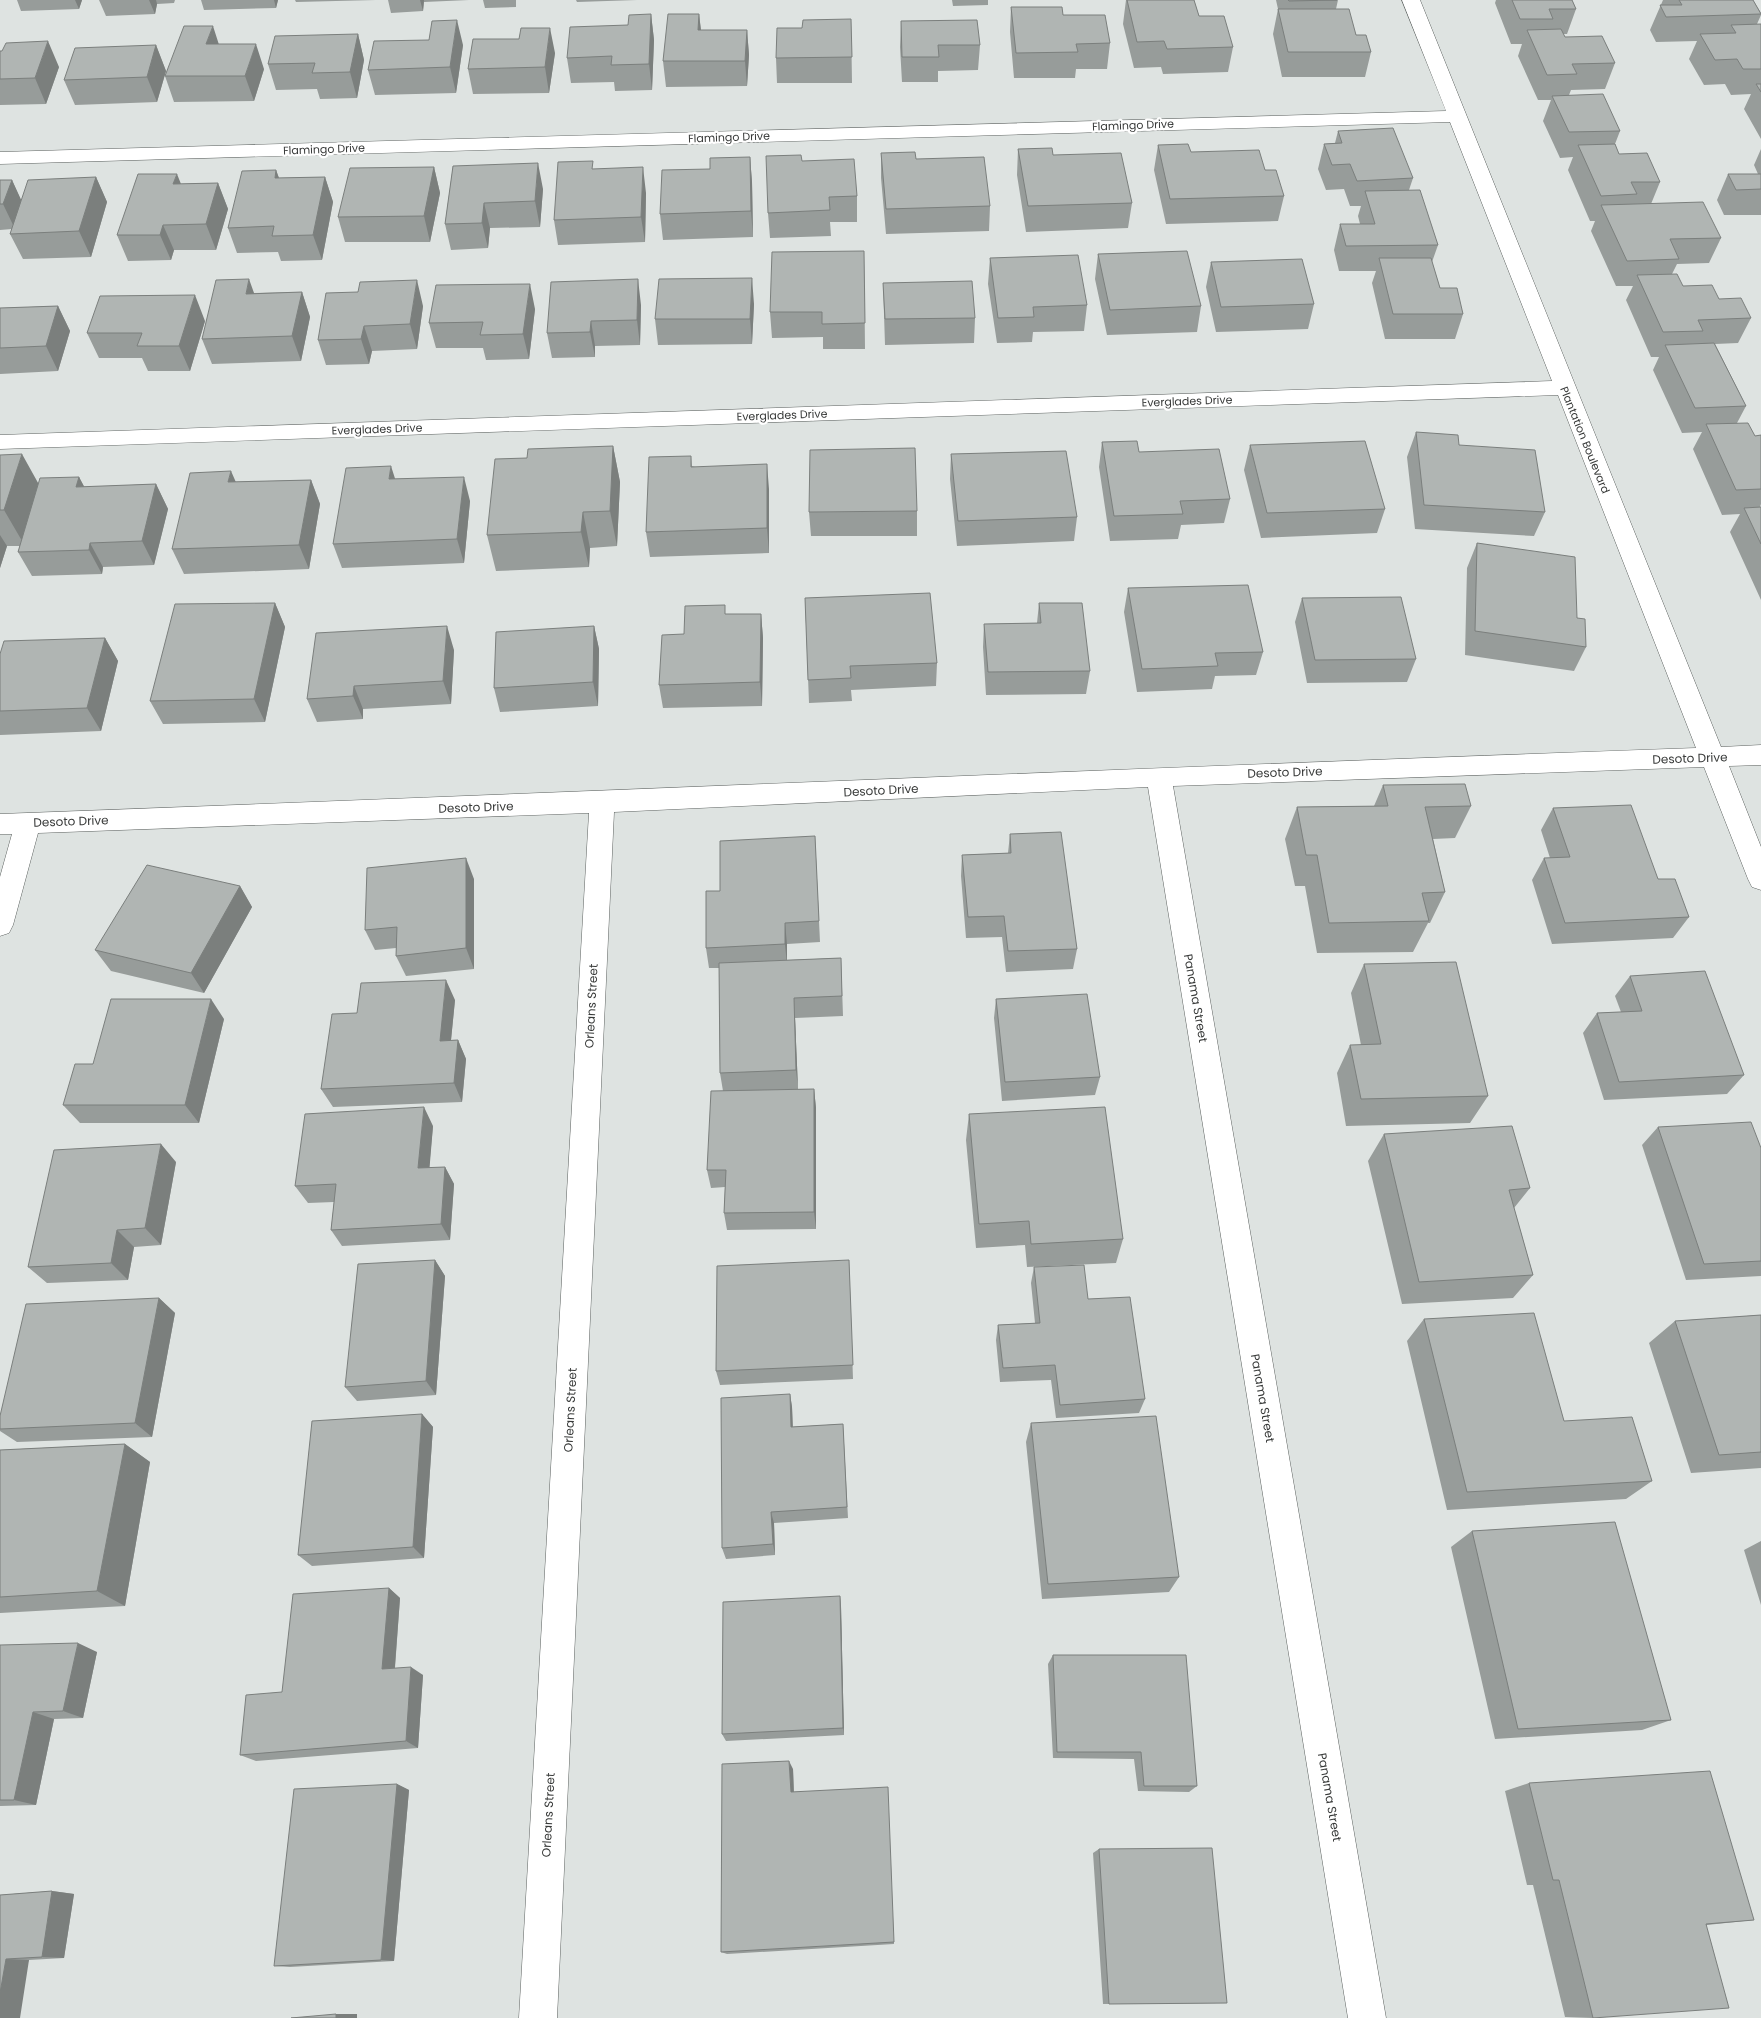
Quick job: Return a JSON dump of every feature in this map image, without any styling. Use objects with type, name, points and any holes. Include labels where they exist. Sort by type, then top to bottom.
[{"type":"street","name":"Plantation Boulevard","points":[[1411,0],[1761,880]]},
{"type":"street","name":"Flamingo Drive","points":[[0,158],[1457,116]]},
{"type":"street","name":"Everglades Drive","points":[[0,442],[1564,388]]},
{"type":"street","name":"Desoto Drive","points":[[0,824],[602,802],[1159,777],[1761,755]]},
{"type":"street","name":"Panama Street","points":[[1159,777],[1367,2018]]},
{"type":"street","name":"Orleans Street","points":[[538,2018],[602,802]]},
{"type":"street","points":[[0,924],[28,823]]},
{"type":"building","points":[[1127,0],[1194,0],[1199,16],[1224,16],[1233,47],[1167,49],[1164,41],[1137,42]]},
{"type":"building","points":[[1288,0],[1337,0],[1289,1]]},
{"type":"building","points":[[1512,0],[1572,0],[1576,9],[1549,9],[1553,19],[1520,19]]},
{"type":"building","points":[[1679,0],[1753,0],[1761,14],[1666,17],[1660,5],[1682,5]]},
{"type":"building","points":[[1011,7],[1062,7],[1063,15],[1105,15],[1110,43],[1076,44],[1078,52],[1016,53]]},
{"type":"building","points":[[1278,9],[1349,9],[1356,35],[1366,35],[1371,52],[1288,52]]},
{"type":"building","points":[[651,14],[649,64],[611,65],[612,56],[567,58],[570,27],[628,25],[629,15]]},
{"type":"building","points":[[668,14],[699,14],[698,30],[747,30],[745,61],[663,61]]},
{"type":"building","points":[[851,19],[852,57],[776,58],[777,28],[802,28],[803,20]]},
{"type":"building","points":[[457,20],[450,67],[368,70],[374,41],[429,40],[432,21]]},
{"type":"building","points":[[977,20],[980,45],[938,45],[939,57],[902,57],[901,21]]},
{"type":"building","points":[[1761,24],[1761,69],[1743,69],[1737,59],[1715,60],[1700,34],[1736,33],[1731,25]]},
{"type":"building","points":[[184,26],[213,26],[206,44],[256,44],[245,76],[165,76]]},
{"type":"building","points":[[521,28],[550,28],[545,67],[468,69],[473,39],[519,39]]},
{"type":"building","points":[[1561,29],[1565,37],[1602,36],[1615,63],[1572,64],[1577,74],[1547,75],[1527,30]]},
{"type":"building","points":[[358,34],[350,72],[312,73],[315,63],[268,64],[275,36]]},
{"type":"building","points":[[48,41],[35,78],[0,79],[0,51],[2,51],[6,43]]},
{"type":"building","points":[[156,45],[147,77],[64,80],[75,48]]},
{"type":"building","points":[[1756,84],[1761,84],[1761,92]]},
{"type":"building","points":[[1603,94],[1620,131],[1569,132],[1552,96]]},
{"type":"building","points":[[1393,128],[1413,178],[1357,181],[1350,164],[1332,165],[1324,144],[1342,143],[1338,131]]},
{"type":"building","points":[[1188,144],[1191,152],[1259,150],[1265,170],[1276,170],[1284,196],[1170,199],[1158,145]]},
{"type":"building","points":[[1615,144],[1619,154],[1647,153],[1660,182],[1631,182],[1637,194],[1601,196],[1578,145]]},
{"type":"building","points":[[1052,148],[1053,155],[1121,153],[1132,203],[1028,206],[1018,149]]},
{"type":"building","points":[[915,152],[916,159],[984,157],[990,206],[886,209],[881,153]]},
{"type":"building","points":[[801,155],[802,161],[854,159],[857,196],[829,197],[830,210],[768,213],[766,156]]},
{"type":"building","points":[[750,157],[751,211],[660,214],[662,170],[710,169],[710,158]]},
{"type":"building","points":[[593,161],[592,169],[643,167],[641,217],[554,220],[558,162]]},
{"type":"building","points":[[538,163],[535,201],[484,203],[482,223],[445,224],[453,166]]},
{"type":"building","points":[[434,167],[424,216],[338,217],[350,168]]},
{"type":"building","points":[[276,170],[275,178],[325,177],[313,235],[272,236],[274,226],[228,228],[242,171]]},
{"type":"building","points":[[138,174],[177,174],[173,184],[218,183],[206,224],[163,225],[160,235],[117,235]]},
{"type":"building","points":[[1728,174],[1761,174],[1761,189],[1736,190]]},
{"type":"building","points":[[96,177],[79,231],[10,234],[28,180]]},
{"type":"building","points":[[0,180],[12,180],[3,204],[0,204]]},
{"type":"building","points":[[1420,190],[1438,245],[1346,246],[1340,224],[1375,224],[1365,191]]},
{"type":"building","points":[[1703,202],[1721,238],[1670,239],[1679,259],[1627,261],[1601,205]]},
{"type":"building","points":[[864,251],[865,323],[822,324],[822,312],[770,312],[772,252]]},
{"type":"building","points":[[1187,251],[1201,306],[1110,310],[1098,254]]},
{"type":"building","points":[[1078,255],[1087,305],[1033,307],[1034,317],[998,318],[990,258]]},
{"type":"building","points":[[1379,258],[1431,258],[1440,288],[1457,288],[1463,314],[1393,314]]},
{"type":"building","points":[[1302,259],[1314,304],[1221,307],[1211,262]]},
{"type":"building","points":[[1677,274],[1683,286],[1712,285],[1719,299],[1741,298],[1751,318],[1698,320],[1703,331],[1663,332],[1637,275]]},
{"type":"building","points":[[752,278],[750,319],[655,319],[659,279]]},
{"type":"building","points":[[249,279],[246,294],[302,292],[292,336],[202,339],[216,280]]},
{"type":"building","points":[[638,279],[637,320],[591,321],[590,332],[547,333],[551,282]]},
{"type":"building","points":[[417,280],[410,324],[364,326],[361,339],[318,340],[326,293],[358,292],[360,282]]},
{"type":"building","points":[[972,281],[975,318],[885,319],[883,283]]},
{"type":"building","points":[[530,284],[523,334],[480,335],[483,322],[429,323],[436,285]]},
{"type":"building","points":[[195,295],[179,346],[137,346],[142,333],[87,333],[100,296]]},
{"type":"building","points":[[58,306],[46,346],[0,348],[0,308]]},
{"type":"building","points":[[1714,343],[1746,406],[1695,408],[1665,345]]},
{"type":"building","points":[[1748,423],[1755,436],[1761,435],[1761,489],[1736,490],[1706,424]]},
{"type":"building","points":[[1416,432],[1458,435],[1459,445],[1535,450],[1545,512],[1424,505]]},
{"type":"building","points":[[1137,441],[1139,452],[1219,449],[1230,499],[1180,501],[1183,514],[1114,516],[1102,442]]},
{"type":"building","points":[[1365,441],[1385,509],[1267,513],[1250,445]]},
{"type":"building","points":[[613,446],[610,511],[583,512],[581,532],[487,535],[495,459],[527,458],[528,449]]},
{"type":"building","points":[[915,448],[917,511],[809,512],[810,450]]},
{"type":"building","points":[[1066,451],[1077,517],[958,521],[951,454]]},
{"type":"building","points":[[22,454],[4,510],[0,510],[0,455]]},
{"type":"building","points":[[691,456],[691,467],[767,464],[767,528],[646,532],[649,457]]},
{"type":"building","points":[[391,466],[389,479],[464,477],[457,539],[333,544],[346,468]]},
{"type":"building","points":[[231,471],[228,482],[311,480],[299,545],[172,549],[190,473]]},
{"type":"building","points":[[79,477],[76,487],[156,484],[142,541],[90,543],[89,550],[18,552],[40,478]]},
{"type":"building","points":[[1761,507],[1761,544],[1744,508]]},
{"type":"building","points":[[1477,543],[1575,557],[1577,618],[1585,619],[1586,647],[1475,631]]},
{"type":"building","points":[[1248,585],[1263,652],[1215,653],[1218,666],[1142,669],[1128,588]]},
{"type":"building","points":[[930,593],[937,663],[850,666],[851,678],[808,680],[805,598]]},
{"type":"building","points":[[1401,597],[1416,659],[1315,660],[1302,598]]},
{"type":"building","points":[[275,603],[254,699],[150,701],[175,604]]},
{"type":"building","points":[[1039,603],[1082,603],[1090,671],[988,672],[984,624],[1041,623]]},
{"type":"building","points":[[725,605],[725,614],[761,614],[760,682],[659,685],[662,635],[684,634],[685,606]]},
{"type":"building","points":[[447,626],[443,681],[354,686],[353,696],[307,699],[316,633]]},
{"type":"building","points":[[594,626],[593,682],[494,688],[496,632]]},
{"type":"building","points":[[105,638],[87,708],[0,711],[0,654],[4,641]]},
{"type":"building","points":[[1465,784],[1471,806],[1425,807],[1445,892],[1422,893],[1429,921],[1329,923],[1317,855],[1306,855],[1297,807],[1388,806],[1383,785]]},
{"type":"building","points":[[1631,805],[1658,879],[1675,879],[1689,917],[1565,923],[1544,858],[1570,857],[1553,808]]},
{"type":"building","points":[[1061,832],[1077,949],[1008,951],[1004,916],[968,917],[962,855],[1011,853],[1010,834]]},
{"type":"building","points":[[815,836],[819,921],[785,923],[785,944],[706,948],[706,891],[720,891],[720,841]]},
{"type":"building","points":[[466,858],[466,948],[396,956],[397,927],[365,930],[367,868]]},
{"type":"building","points":[[147,865],[240,886],[191,973],[95,950]]},
{"type":"building","points":[[841,958],[842,996],[794,998],[796,1070],[720,1073],[719,963]]},
{"type":"building","points":[[1456,962],[1488,1096],[1361,1099],[1350,1045],[1381,1044],[1364,964]]},
{"type":"building","points":[[1705,971],[1744,1075],[1619,1082],[1597,1013],[1642,1011],[1630,976]]},
{"type":"building","points":[[446,980],[440,1041],[458,1040],[454,1083],[321,1089],[332,1014],[357,1013],[361,983]]},
{"type":"building","points":[[1087,994],[1100,1077],[1005,1082],[996,999]]},
{"type":"building","points":[[111,999],[211,999],[185,1105],[63,1105],[75,1064],[93,1064]]},
{"type":"building","points":[[814,1089],[814,1212],[724,1213],[726,1170],[707,1170],[711,1091]]},
{"type":"building","points":[[424,1107],[418,1168],[445,1167],[441,1224],[331,1230],[336,1184],[295,1186],[305,1114]]},
{"type":"building","points":[[1105,1107],[1123,1239],[1031,1244],[1029,1221],[979,1224],[969,1114]]},
{"type":"building","points":[[1751,1122],[1761,1148],[1761,1261],[1704,1264],[1658,1127]]},
{"type":"building","points":[[1512,1126],[1530,1188],[1509,1190],[1533,1275],[1419,1282],[1384,1134]]},
{"type":"building","points":[[161,1144],[145,1228],[117,1230],[111,1263],[28,1267],[54,1150]]},
{"type":"building","points":[[435,1260],[426,1381],[345,1387],[358,1264]]},
{"type":"building","points":[[849,1260],[853,1365],[716,1371],[717,1266]]},
{"type":"building","points":[[1084,1265],[1088,1299],[1130,1297],[1145,1399],[1060,1405],[1055,1365],[1003,1368],[998,1325],[1040,1323],[1034,1267]]},
{"type":"building","points":[[159,1298],[135,1423],[0,1429],[0,1416],[26,1304]]},
{"type":"building","points":[[1534,1313],[1564,1421],[1632,1417],[1652,1481],[1467,1492],[1424,1319]]},
{"type":"building","points":[[1761,1315],[1761,1452],[1719,1455],[1675,1321]]},
{"type":"building","points":[[790,1394],[791,1427],[843,1424],[847,1507],[771,1512],[773,1544],[722,1548],[721,1398]]},
{"type":"building","points":[[422,1414],[413,1547],[298,1555],[312,1421]]},
{"type":"building","points":[[1156,1416],[1179,1577],[1048,1584],[1031,1423]]},
{"type":"building","points":[[125,1444],[97,1591],[0,1597],[0,1450]]},
{"type":"building","points":[[1615,1522],[1671,1720],[1518,1729],[1472,1531]]},
{"type":"building","points":[[389,1588],[382,1669],[411,1667],[406,1741],[240,1755],[246,1695],[282,1692],[293,1594]]},
{"type":"building","points":[[840,1596],[843,1728],[722,1734],[723,1602]]},
{"type":"building","points":[[78,1643],[63,1711],[33,1712],[14,1800],[0,1800],[0,1645]]},
{"type":"building","points":[[1053,1655],[1186,1655],[1197,1786],[1144,1786],[1141,1752],[1057,1752]]},
{"type":"building","points":[[789,1761],[791,1792],[888,1787],[894,1942],[721,1952],[722,1764]]},
{"type":"building","points":[[1710,1771],[1754,1920],[1706,1924],[1729,2008],[1593,2018],[1559,1880],[1553,1880],[1529,1783]]},
{"type":"building","points":[[397,1784],[381,1960],[274,1966],[294,1789]]},
{"type":"building","points":[[1212,1848],[1227,2003],[1109,2004],[1099,1849]]},
{"type":"building","points":[[52,1891],[42,1957],[6,1959],[0,1993],[0,1895]]},
{"type":"building","points":[[336,2014],[336,2018],[291,2018]]}]
